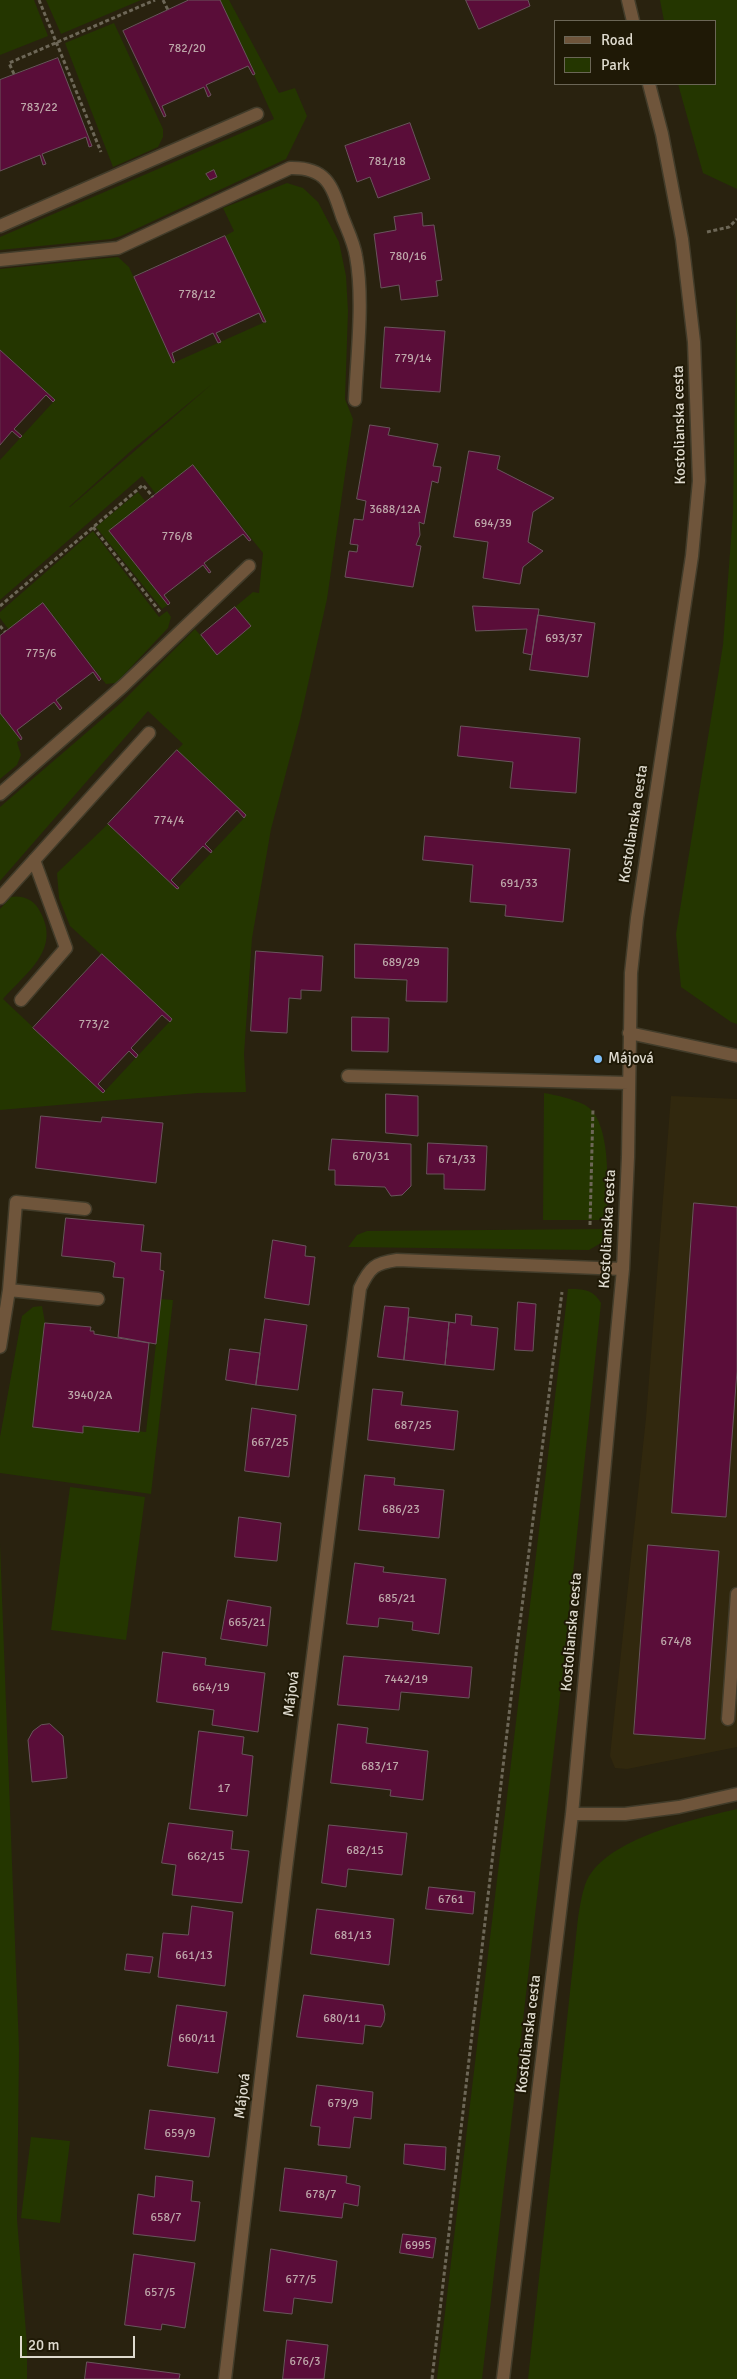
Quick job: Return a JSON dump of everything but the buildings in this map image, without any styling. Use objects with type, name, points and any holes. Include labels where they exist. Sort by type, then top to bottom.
[{"type":"street","points":[[628,0],[633,20]]},
{"type":"street","name":"Kostolianska cesta","points":[[503,2379],[572,1814],[623,1269],[630,1084],[631,973],[637,918],[692,556],[699,481],[694,342],[682,239],[662,134],[649,85]]},
{"type":"street","points":[[0,226],[257,114]]},
{"type":"street","points":[[0,260],[118,248],[290,168],[306,168],[321,174],[332,188],[356,254],[359,278],[355,400]]},
{"type":"street","points":[[0,794],[123,686],[248,566]]},
{"type":"street","points":[[0,898],[149,733]]},
{"type":"street","points":[[21,1000],[66,948],[34,860]]},
{"type":"street","points":[[629,1033],[737,1056]]},
{"type":"street","points":[[348,1076],[630,1084]]},
{"type":"street","points":[[0,1347],[10,1290],[16,1202],[85,1208]]},
{"type":"street","name":"Májová","points":[[225,2379],[286,1868],[360,1288],[367,1274],[379,1263],[397,1260],[623,1269]]},
{"type":"street","points":[[10,1290],[98,1299]]},
{"type":"street","points":[[728,1718],[737,1594]]},
{"type":"street","points":[[572,1814],[625,1814],[670,1808],[737,1794]]},
{"type":"path","points":[[39,0],[111,178]]},
{"type":"path","points":[[14,74],[9,63],[155,0]]},
{"type":"path","points":[[162,0],[168,10]]},
{"type":"path","points":[[682,239],[729,227],[737,219]]},
{"type":"path","points":[[0,606],[143,485],[153,496]]},
{"type":"path","points":[[93,527],[161,613],[167,609],[183,629]]},
{"type":"path","points":[[0,626],[5,632]]},
{"type":"path","points":[[590,1224],[594,1082]]},
{"type":"path","points":[[432,2379],[517,1646],[565,1266]]},
{"type":"shaded area","points":[[671,1096],[737,1099],[737,1747],[627,1769],[615,1768],[610,1756],[646,1418]]},
{"type":"green space","points":[[0,0],[34,0],[48,36],[0,55]]},
{"type":"green space","points":[[46,0],[141,0],[61,34]]},
{"type":"green space","points":[[220,0],[229,0],[279,93],[295,88],[307,116],[286,159],[121,236],[111,239],[0,250],[0,237],[274,119]]},
{"type":"green space","points":[[660,0],[737,0],[737,189],[703,173],[678,85],[717,85],[717,20],[664,20]]},
{"type":"green space","points":[[114,23],[163,129],[163,137],[158,147],[113,167],[65,43]]},
{"type":"green space","points":[[287,183],[303,188],[318,202],[339,242],[346,276],[348,311],[345,399],[353,419],[327,599],[300,720],[271,829],[252,938],[244,1054],[246,1092],[198,1093],[0,1110],[0,909],[11,897],[23,897],[30,900],[36,905],[45,922],[47,935],[45,947],[39,958],[3,999],[103,1093],[172,1019],[70,926],[59,898],[57,873],[108,824],[177,889],[245,817],[177,750],[183,744],[148,711],[0,881],[0,807],[122,702],[195,629],[217,655],[251,626],[235,607],[253,592],[259,593],[263,553],[193,466],[156,494],[142,476],[0,600],[0,460],[55,400],[0,350],[0,269],[118,257],[129,267],[173,363],[265,322],[225,236],[234,231],[223,208]],"holes":[[[212,384],[70,507],[133,449]]]},
{"type":"green space","points":[[737,270],[737,1024],[731,1022],[681,987],[676,934],[723,645],[733,513]]},
{"type":"green space","points":[[138,492],[146,502],[110,531],[168,605],[162,609],[96,527]]},
{"type":"green space","points":[[93,531],[159,617],[167,611],[171,617],[168,628],[116,683],[106,684],[44,604],[9,630],[0,618],[0,612]]},
{"type":"green space","points":[[0,713],[21,740],[17,742],[21,755],[17,765],[0,779]]},
{"type":"green space","points":[[544,1093],[585,1105],[594,1113],[604,1141],[607,1175],[607,1220],[543,1220]]},
{"type":"green space","points":[[606,1229],[601,1243],[589,1250],[348,1247],[357,1235],[367,1231]]},
{"type":"green space","points":[[568,1289],[591,1292],[601,1303],[562,1679],[482,2379],[437,2379]]},
{"type":"green space","points":[[161,1299],[173,1300],[151,1494],[0,1473],[0,1437],[22,1316],[33,1307],[42,1306],[45,1323],[33,1427],[83,1432],[83,1426],[146,1432]]},
{"type":"green space","points":[[70,1487],[145,1497],[126,1640],[51,1630]]},
{"type":"green space","points":[[0,1544],[19,2049],[17,2219],[27,2345],[27,2379],[0,2379]]},
{"type":"green space","points":[[737,1809],[737,2379],[528,2379],[578,1918],[585,1884],[598,1865],[613,1853],[632,1842],[698,1818]]},
{"type":"green space","points":[[31,2137],[70,2141],[60,2223],[21,2218]]},
{"type":"place","name":"Májová","points":[[598,1059]]}]
